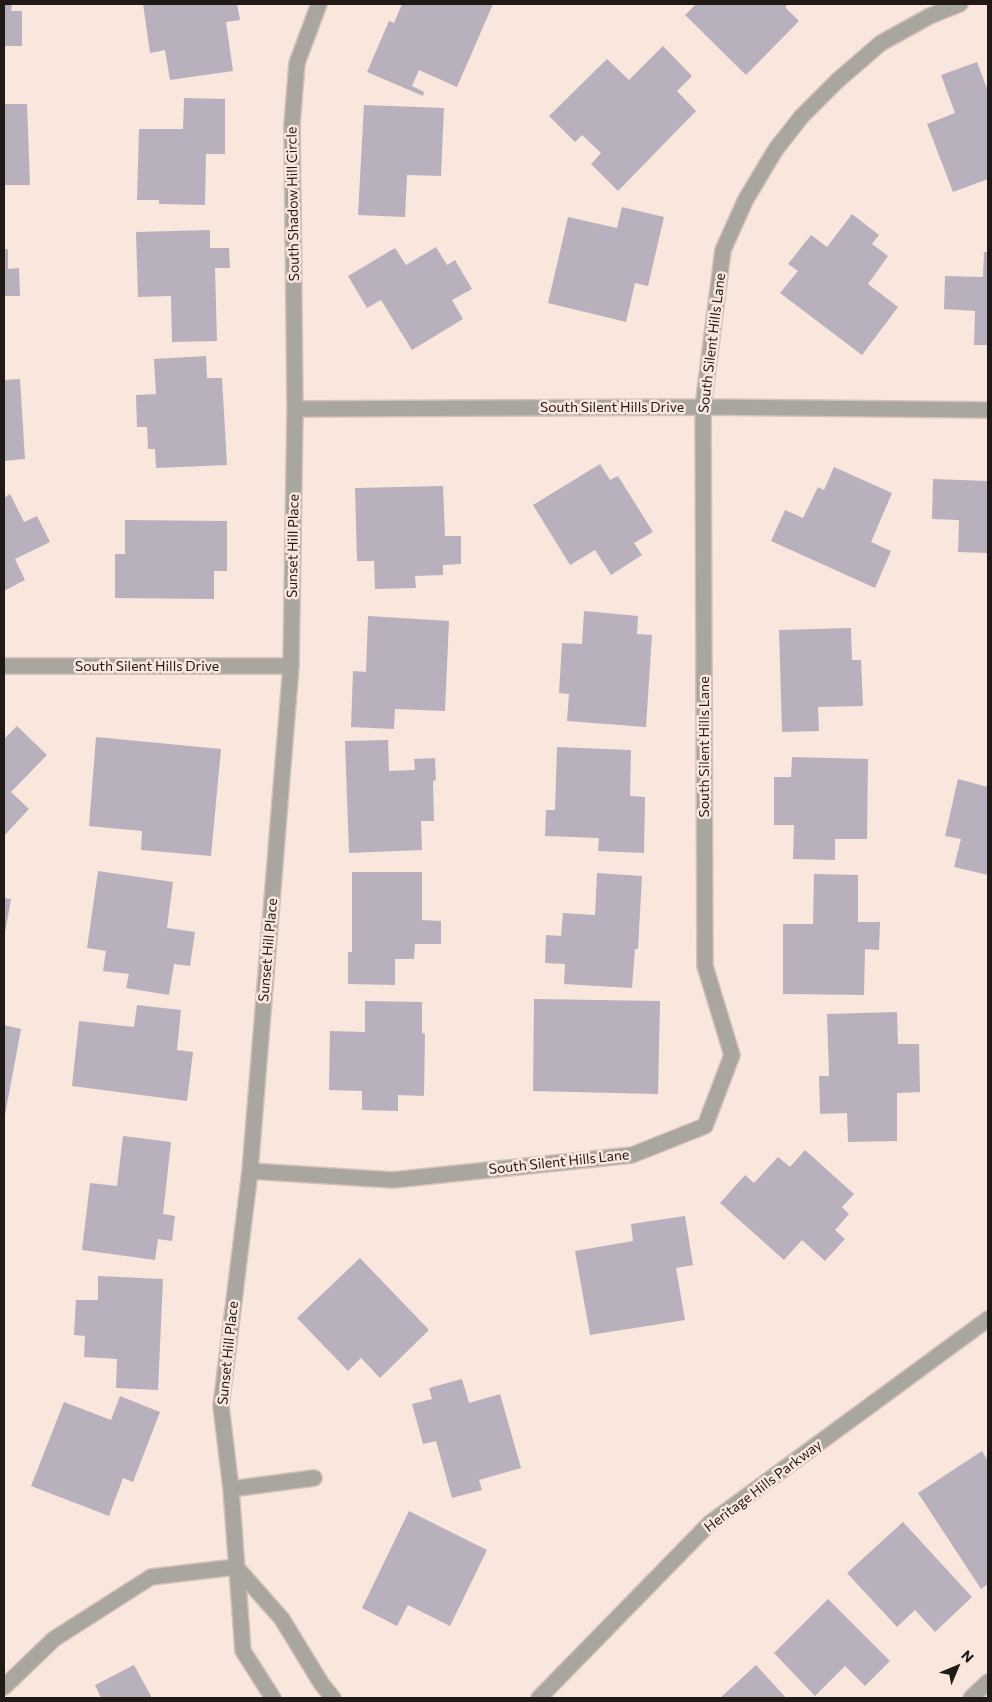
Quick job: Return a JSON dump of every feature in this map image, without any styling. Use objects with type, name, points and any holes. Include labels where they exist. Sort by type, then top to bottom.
[{"type":"street","name":"South Shadow Hill Circle","points":[[295,409],[292,124],[297,63],[319,4]]},
{"type":"street","name":"South Silent Hills Lane","points":[[250,1171],[393,1180],[632,1155],[705,1126],[732,1055],[705,966],[703,406],[724,250],[746,198],[776,149],[802,116],[836,81],[881,43],[930,16],[960,4]]},
{"type":"street","name":"South Silent Hills Drive","points":[[295,409],[703,406],[988,410]]},
{"type":"street","name":"Sunset Hill Place","points":[[273,1698],[243,1651],[231,1489],[221,1406],[250,1171],[291,666],[295,409]]},
{"type":"street","name":"South Silent Hills Drive","points":[[4,666],[291,666]]},
{"type":"street","name":"Heritage Hills Parkway","points":[[539,1698],[710,1523],[988,1320]]},
{"type":"street","points":[[231,1489],[314,1478]]},
{"type":"street","points":[[4,1687],[54,1638],[151,1577],[236,1567],[282,1619],[321,1683],[333,1698]]},
{"type":"street","points":[[972,1698],[988,1682]]},
{"type":"building","points":[[4,4],[12,4],[11,11],[22,11],[22,46],[4,46]]},
{"type":"building","points":[[143,4],[237,4],[240,20],[226,22],[233,71],[170,80],[165,50],[150,53]]},
{"type":"building","points":[[402,4],[493,4],[457,87],[419,70],[412,86],[424,92],[423,96],[367,72],[389,21],[394,23]]},
{"type":"building","points":[[696,4],[788,4],[785,7],[799,21],[746,75],[685,15]]},
{"type":"building","points":[[663,46],[692,76],[677,91],[696,111],[618,191],[591,164],[601,153],[582,135],[575,142],[549,116],[607,59],[629,80]]},
{"type":"building","points":[[977,62],[988,91],[988,179],[953,192],[927,124],[955,113],[941,75]]},
{"type":"building","points":[[184,98],[225,99],[225,154],[206,154],[205,205],[159,204],[159,200],[137,200],[139,129],[183,129]]},
{"type":"building","points":[[4,104],[27,104],[30,185],[4,185]]},
{"type":"building","points":[[364,105],[444,108],[441,176],[407,175],[405,217],[358,215]]},
{"type":"building","points":[[622,207],[664,217],[648,286],[635,283],[626,322],[548,303],[568,217],[617,228]]},
{"type":"building","points":[[852,214],[879,235],[872,244],[888,256],[868,284],[898,307],[862,355],[780,293],[798,271],[788,264],[811,235],[827,247]]},
{"type":"building","points":[[210,230],[210,248],[229,248],[230,268],[215,268],[217,341],[172,342],[171,296],[138,297],[136,232]]},
{"type":"building","points":[[436,247],[447,265],[455,260],[472,289],[452,300],[463,319],[412,350],[381,300],[367,308],[348,276],[395,248],[406,265]]},
{"type":"building","points":[[4,249],[8,249],[8,269],[19,268],[20,296],[4,296]]},
{"type":"building","points":[[984,252],[988,252],[988,345],[974,345],[975,311],[944,309],[945,276],[983,277]]},
{"type":"building","points":[[206,356],[207,378],[222,378],[227,465],[156,468],[155,449],[148,449],[147,427],[137,427],[136,395],[156,394],[154,359]]},
{"type":"building","points":[[20,379],[25,459],[4,461],[4,380]]},
{"type":"building","points":[[600,464],[610,480],[618,476],[653,532],[634,543],[642,555],[611,575],[595,550],[570,565],[533,505]]},
{"type":"building","points":[[834,467],[892,493],[871,542],[891,551],[875,588],[771,541],[785,510],[803,518],[818,487],[824,490]]},
{"type":"building","points":[[933,479],[988,481],[988,553],[958,552],[959,520],[932,519]]},
{"type":"building","points":[[443,486],[445,536],[461,536],[461,564],[443,565],[443,575],[415,576],[416,588],[375,589],[374,561],[357,561],[355,488]]},
{"type":"building","points":[[10,494],[24,522],[37,516],[50,542],[15,559],[25,580],[4,591],[4,498]]},
{"type":"building","points":[[125,520],[227,521],[227,571],[214,571],[214,599],[115,598],[115,554],[125,554]]},
{"type":"building","points":[[584,611],[638,616],[637,634],[652,635],[646,727],[567,721],[569,694],[559,693],[562,643],[582,644]]},
{"type":"building","points":[[368,616],[449,621],[445,711],[395,709],[394,729],[351,727],[353,671],[366,672]]},
{"type":"building","points":[[851,628],[852,660],[861,660],[863,706],[818,707],[819,731],[782,732],[779,630]]},
{"type":"building","points":[[17,726],[47,755],[11,792],[29,809],[4,836],[4,739]]},
{"type":"building","points":[[96,737],[221,749],[211,856],[141,850],[142,831],[89,826]]},
{"type":"building","points":[[388,740],[389,771],[415,770],[414,759],[435,758],[436,780],[433,781],[434,821],[421,821],[422,850],[349,853],[345,741]]},
{"type":"building","points":[[557,747],[631,750],[630,796],[645,797],[644,853],[598,851],[599,838],[545,836],[546,810],[555,810]]},
{"type":"building","points":[[792,757],[868,759],[867,839],[835,839],[835,860],[793,859],[794,825],[774,825],[774,777],[791,777]]},
{"type":"building","points":[[958,779],[988,787],[988,875],[954,867],[961,839],[945,836]]},
{"type":"building","points":[[98,871],[173,882],[167,928],[195,932],[190,966],[174,964],[169,995],[126,988],[129,974],[103,971],[106,951],[87,948]]},
{"type":"building","points":[[352,872],[422,872],[422,920],[441,921],[441,944],[415,944],[414,959],[395,959],[395,985],[348,984],[348,952],[352,952]]},
{"type":"building","points":[[597,873],[642,876],[638,949],[635,949],[632,988],[564,984],[565,964],[545,963],[546,935],[561,936],[563,913],[595,915]]},
{"type":"building","points":[[814,874],[858,875],[858,922],[880,922],[879,950],[865,949],[864,995],[783,994],[783,924],[813,924]]},
{"type":"building","points":[[4,898],[11,899],[5,933],[4,933]]},
{"type":"building","points":[[534,999],[660,1001],[658,1094],[533,1091]]},
{"type":"building","points":[[365,1001],[422,1002],[422,1033],[425,1034],[424,1096],[398,1095],[398,1111],[362,1110],[362,1091],[329,1090],[330,1031],[365,1032]]},
{"type":"building","points":[[137,1005],[181,1010],[177,1050],[193,1052],[187,1101],[72,1086],[79,1021],[134,1027]]},
{"type":"building","points":[[897,1012],[898,1044],[919,1044],[920,1092],[897,1093],[897,1141],[848,1142],[847,1113],[820,1114],[819,1076],[829,1076],[827,1014]]},
{"type":"building","points":[[4,1025],[21,1029],[5,1115],[4,1115]]},
{"type":"building","points":[[123,1136],[171,1142],[163,1214],[175,1216],[172,1241],[158,1239],[155,1260],[82,1250],[90,1183],[117,1186]]},
{"type":"building","points":[[805,1150],[854,1194],[842,1207],[849,1214],[835,1230],[845,1239],[825,1261],[802,1240],[784,1260],[720,1203],[745,1175],[754,1183],[778,1157],[790,1167]]},
{"type":"building","points":[[685,1216],[693,1265],[676,1268],[685,1320],[590,1335],[575,1251],[633,1241],[631,1224]]},
{"type":"building","points":[[360,1258],[429,1330],[380,1378],[361,1358],[348,1371],[297,1318]]},
{"type":"building","points":[[98,1276],[163,1279],[158,1390],[116,1388],[117,1359],[84,1357],[85,1336],[74,1335],[76,1300],[98,1300]]},
{"type":"building","points":[[462,1379],[469,1403],[500,1394],[521,1468],[479,1480],[482,1490],[452,1498],[436,1441],[423,1444],[412,1404],[432,1399],[429,1388]]},
{"type":"building","points":[[120,1396],[160,1412],[133,1482],[123,1478],[109,1516],[31,1486],[64,1402],[111,1420]]},
{"type":"building","points":[[982,1451],[988,1461],[988,1584],[981,1589],[918,1493]]},
{"type":"building","points":[[409,1511],[487,1550],[450,1626],[408,1605],[397,1626],[362,1608]]},
{"type":"building","points":[[903,1522],[972,1597],[935,1632],[915,1610],[897,1627],[847,1573]]},
{"type":"building","points":[[828,1599],[890,1661],[865,1686],[845,1666],[815,1696],[774,1653]]},
{"type":"building","points":[[134,1665],[152,1698],[101,1698],[95,1685]]},
{"type":"building","points":[[756,1665],[786,1698],[720,1698]]}]
